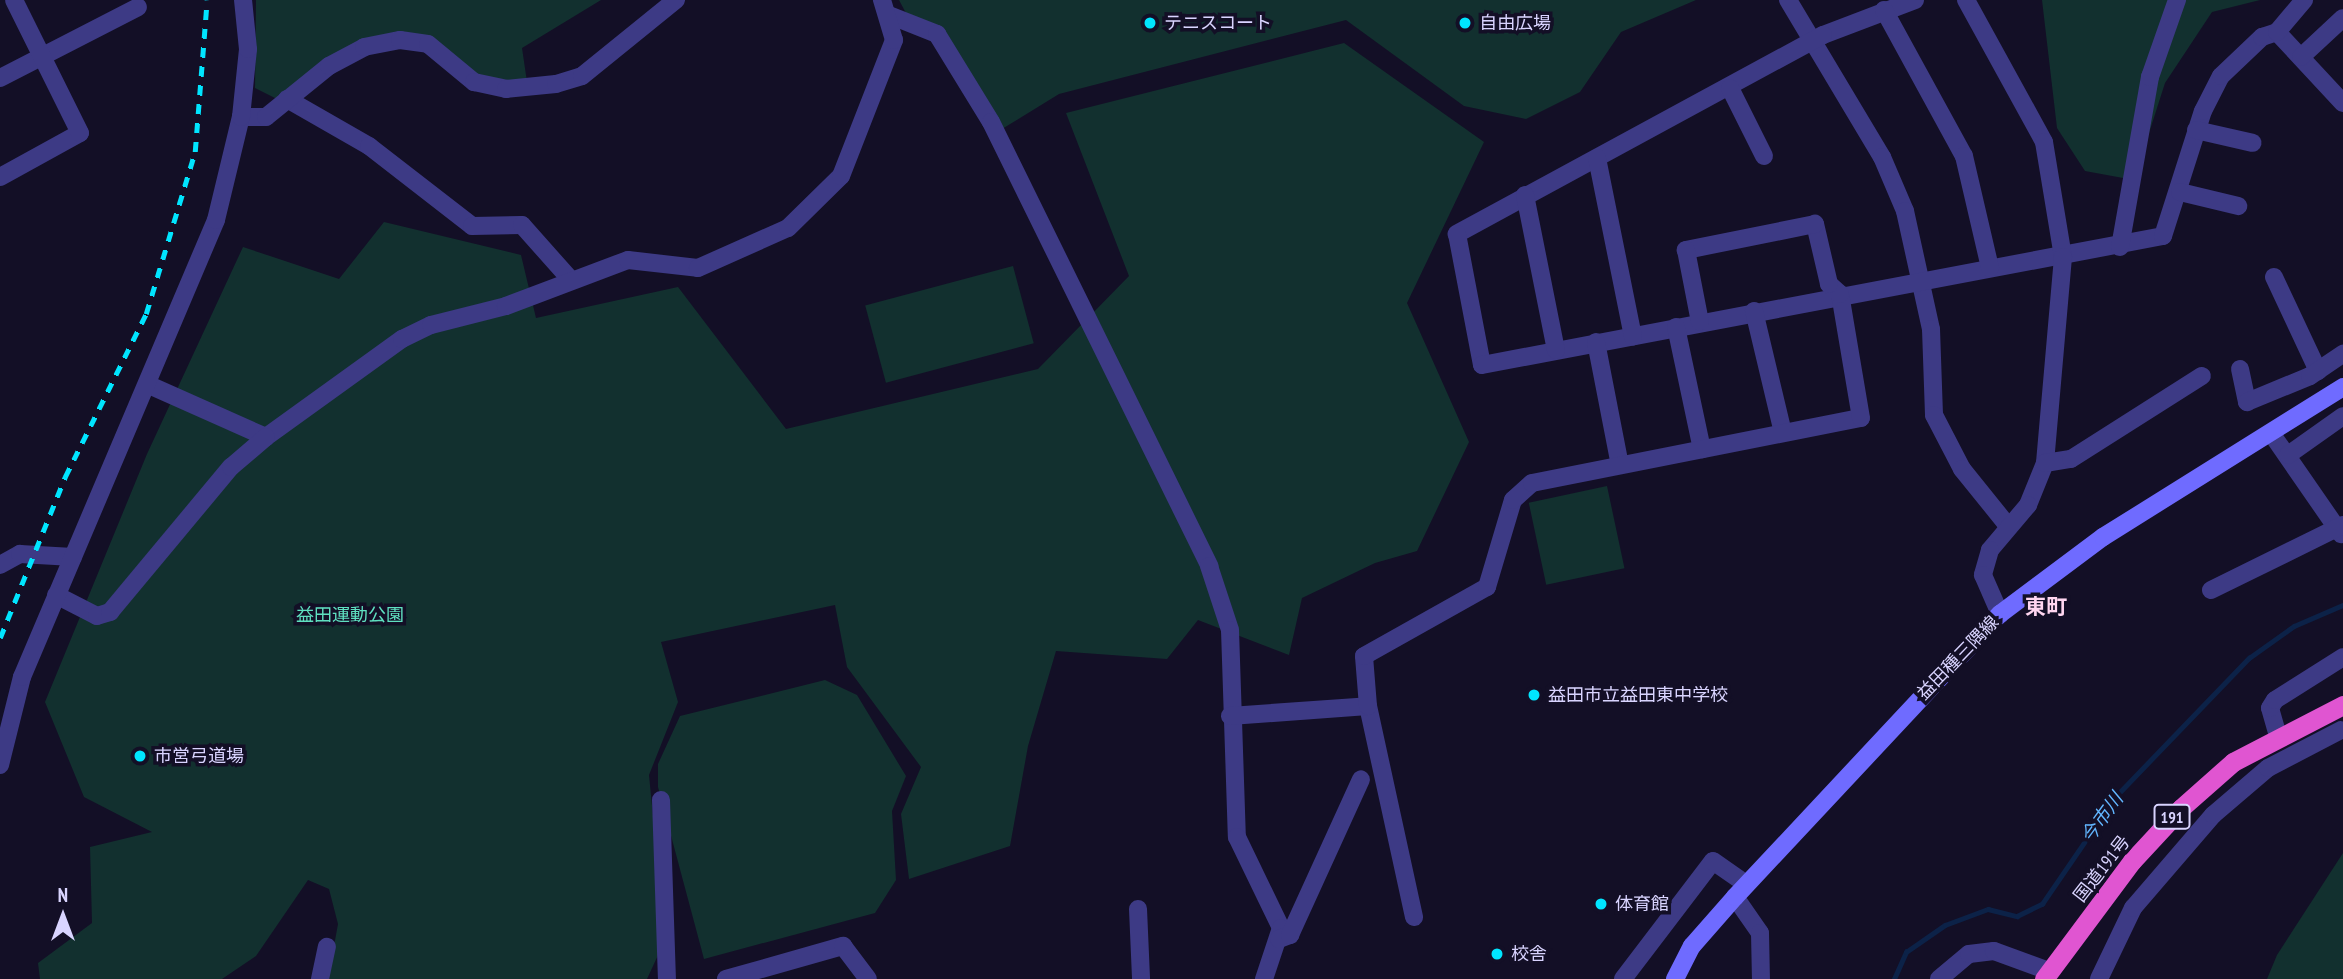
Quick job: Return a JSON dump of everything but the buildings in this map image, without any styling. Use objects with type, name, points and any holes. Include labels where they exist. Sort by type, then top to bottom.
[{"type":"highway","name":"国道191号","points":[[2047,975],[2181,808],[2233,762],[2278,736],[2343,705]]},
{"type":"main road","name":"益田種三隅線","points":[[1675,979],[1692,946],[1740,891],[2000,614],[2103,537],[2343,387]]},
{"type":"street","points":[[0,177],[80,133],[14,0]]},
{"type":"street","points":[[0,765],[22,677],[149,385],[216,220],[241,117],[248,49],[243,0]]},
{"type":"street","points":[[241,117],[266,117],[328,66],[364,47],[400,40],[428,44],[474,82],[506,89],[556,85],[582,76],[676,0]]},
{"type":"street","points":[[1788,0],[1817,43],[1882,157],[1923,279],[1934,415],[1962,469],[2008,526]]},
{"type":"street","points":[[1915,0],[1846,23],[1817,43],[1525,195],[1457,234],[1482,365],[1840,294],[2120,247],[2163,236],[2180,192],[2196,130],[2221,76],[2262,37],[2277,32],[2304,0]]},
{"type":"street","points":[[1966,0],[2044,142],[2063,257],[2045,463],[2028,505],[1990,550],[1983,575],[2000,614]]},
{"type":"street","points":[[2120,247],[2150,77],[2178,0]]},
{"type":"street","points":[[0,78],[138,7]]},
{"type":"street","points":[[56,595],[97,616],[110,612],[231,467],[266,437],[402,339],[569,278],[628,260],[698,268],[799,220],[841,176],[894,40],[886,8]]},
{"type":"street","points":[[886,8],[937,34],[966,81],[1160,462],[1209,566],[1230,630],[1230,716],[1237,836],[1274,909],[1279,939],[1264,979]]},
{"type":"street","points":[[1885,10],[1964,156],[1990,268]]},
{"type":"street","points":[[2301,57],[2343,18]]},
{"type":"street","points":[[2277,32],[2343,103]]},
{"type":"street","points":[[1730,88],[1764,156]]},
{"type":"street","points":[[287,99],[369,146],[472,226],[522,225],[569,278]]},
{"type":"street","points":[[2196,130],[2253,143]]},
{"type":"street","points":[[1597,158],[1633,336]]},
{"type":"street","points":[[2180,192],[2238,206]]},
{"type":"street","points":[[1525,195],[1556,350]]},
{"type":"street","points":[[1414,917],[1367,706],[1364,656],[1487,587],[1513,500],[1532,483],[1861,418],[1840,294],[1829,284],[1815,224],[1686,250],[1700,322]]},
{"type":"street","points":[[2274,277],[2318,371]]},
{"type":"street","points":[[1754,312],[1783,433]]},
{"type":"street","points":[[1676,327],[1702,449]]},
{"type":"street","points":[[1596,342],[1620,465]]},
{"type":"street","points":[[2239,369],[2247,402],[2318,371],[2343,354]]},
{"type":"street","points":[[2045,463],[2071,460],[2202,376]]},
{"type":"street","points":[[149,385],[266,437]]},
{"type":"street","points":[[2288,455],[2343,416]]},
{"type":"street","points":[[2211,590],[2340,529],[2272,433]]},
{"type":"street","points":[[0,565],[20,554],[73,557]]},
{"type":"street","points":[[2278,736],[2270,708],[2275,700],[2343,657]]},
{"type":"street","points":[[1230,716],[1367,706]]},
{"type":"street","points":[[2099,979],[2133,908],[2213,815],[2268,768],[2341,730]]},
{"type":"street","points":[[1279,939],[1290,934],[1361,779]]},
{"type":"street","points":[[661,800],[667,979]]},
{"type":"street","points":[[1623,979],[1713,861],[1740,891],[1760,933],[1761,979]]},
{"type":"street","points":[[1138,909],[1141,979]]},
{"type":"street","points":[[726,979],[843,946],[868,979]]},
{"type":"street","points":[[320,979],[327,947]]},
{"type":"street","points":[[1939,979],[1969,954],[1994,951],[2047,975]]},
{"type":"green space","points":[[256,0],[601,0],[522,48],[527,82],[478,77],[401,34],[277,99],[255,88]]},
{"type":"green space","points":[[899,0],[1696,0],[1621,32],[1580,92],[1526,119],[1464,106],[1346,20],[1059,94],[1002,129],[944,31],[908,17]]},
{"type":"green space","points":[[2042,0],[2260,0],[2212,12],[2165,83],[2134,180],[2085,171],[2057,128]]},
{"type":"green space","name":"益田運動公園","points":[[1344,43],[1484,142],[1407,303],[1469,442],[1417,551],[1375,563],[1302,598],[1289,655],[1198,620],[1167,659],[1056,651],[1028,746],[1010,846],[909,879],[901,814],[921,767],[847,667],[835,605],[661,642],[678,702],[649,775],[665,940],[647,979],[328,979],[338,924],[329,889],[308,880],[256,956],[222,979],[40,979],[38,963],[92,923],[90,847],[152,832],[84,797],[45,702],[147,454],[243,247],[339,279],[384,222],[521,255],[536,318],[678,287],[786,429],[1038,369],[1129,276],[1066,113]]},
{"type":"green space","points":[[1013,266],[1034,343],[886,383],[865,306]]},
{"type":"green space","points":[[1607,486],[1624,568],[1546,585],[1529,503]]},
{"type":"green space","points":[[825,680],[857,695],[906,776],[892,811],[896,880],[875,913],[704,959],[658,787],[658,764],[680,716]]},
{"type":"green space","points":[[2343,853],[2343,979],[2267,979],[2277,955]]},
{"type":"waterway","name":"今市川","points":[[1894,979],[1906,952],[1945,925],[1988,909],[2017,916],[2042,904],[2116,796],[2249,658],[2294,626],[2343,605]]},
{"type":"railway","points":[[0,638],[65,477],[146,314],[195,152],[207,0]]},
{"type":"place","name":"テニスコート","points":[[1150,23]]},
{"type":"place","name":"自由広場","points":[[1465,23]]},
{"type":"place","name":"益田市立益田東中学校","points":[[1534,695]]},
{"type":"place","name":"市営弓道場","points":[[140,756]]},
{"type":"place","name":"体育館","points":[[1601,904]]},
{"type":"place","name":"校舎","points":[[1497,954]]},
{"type":"district","name":"東町","points":[[2046,607]]}]
